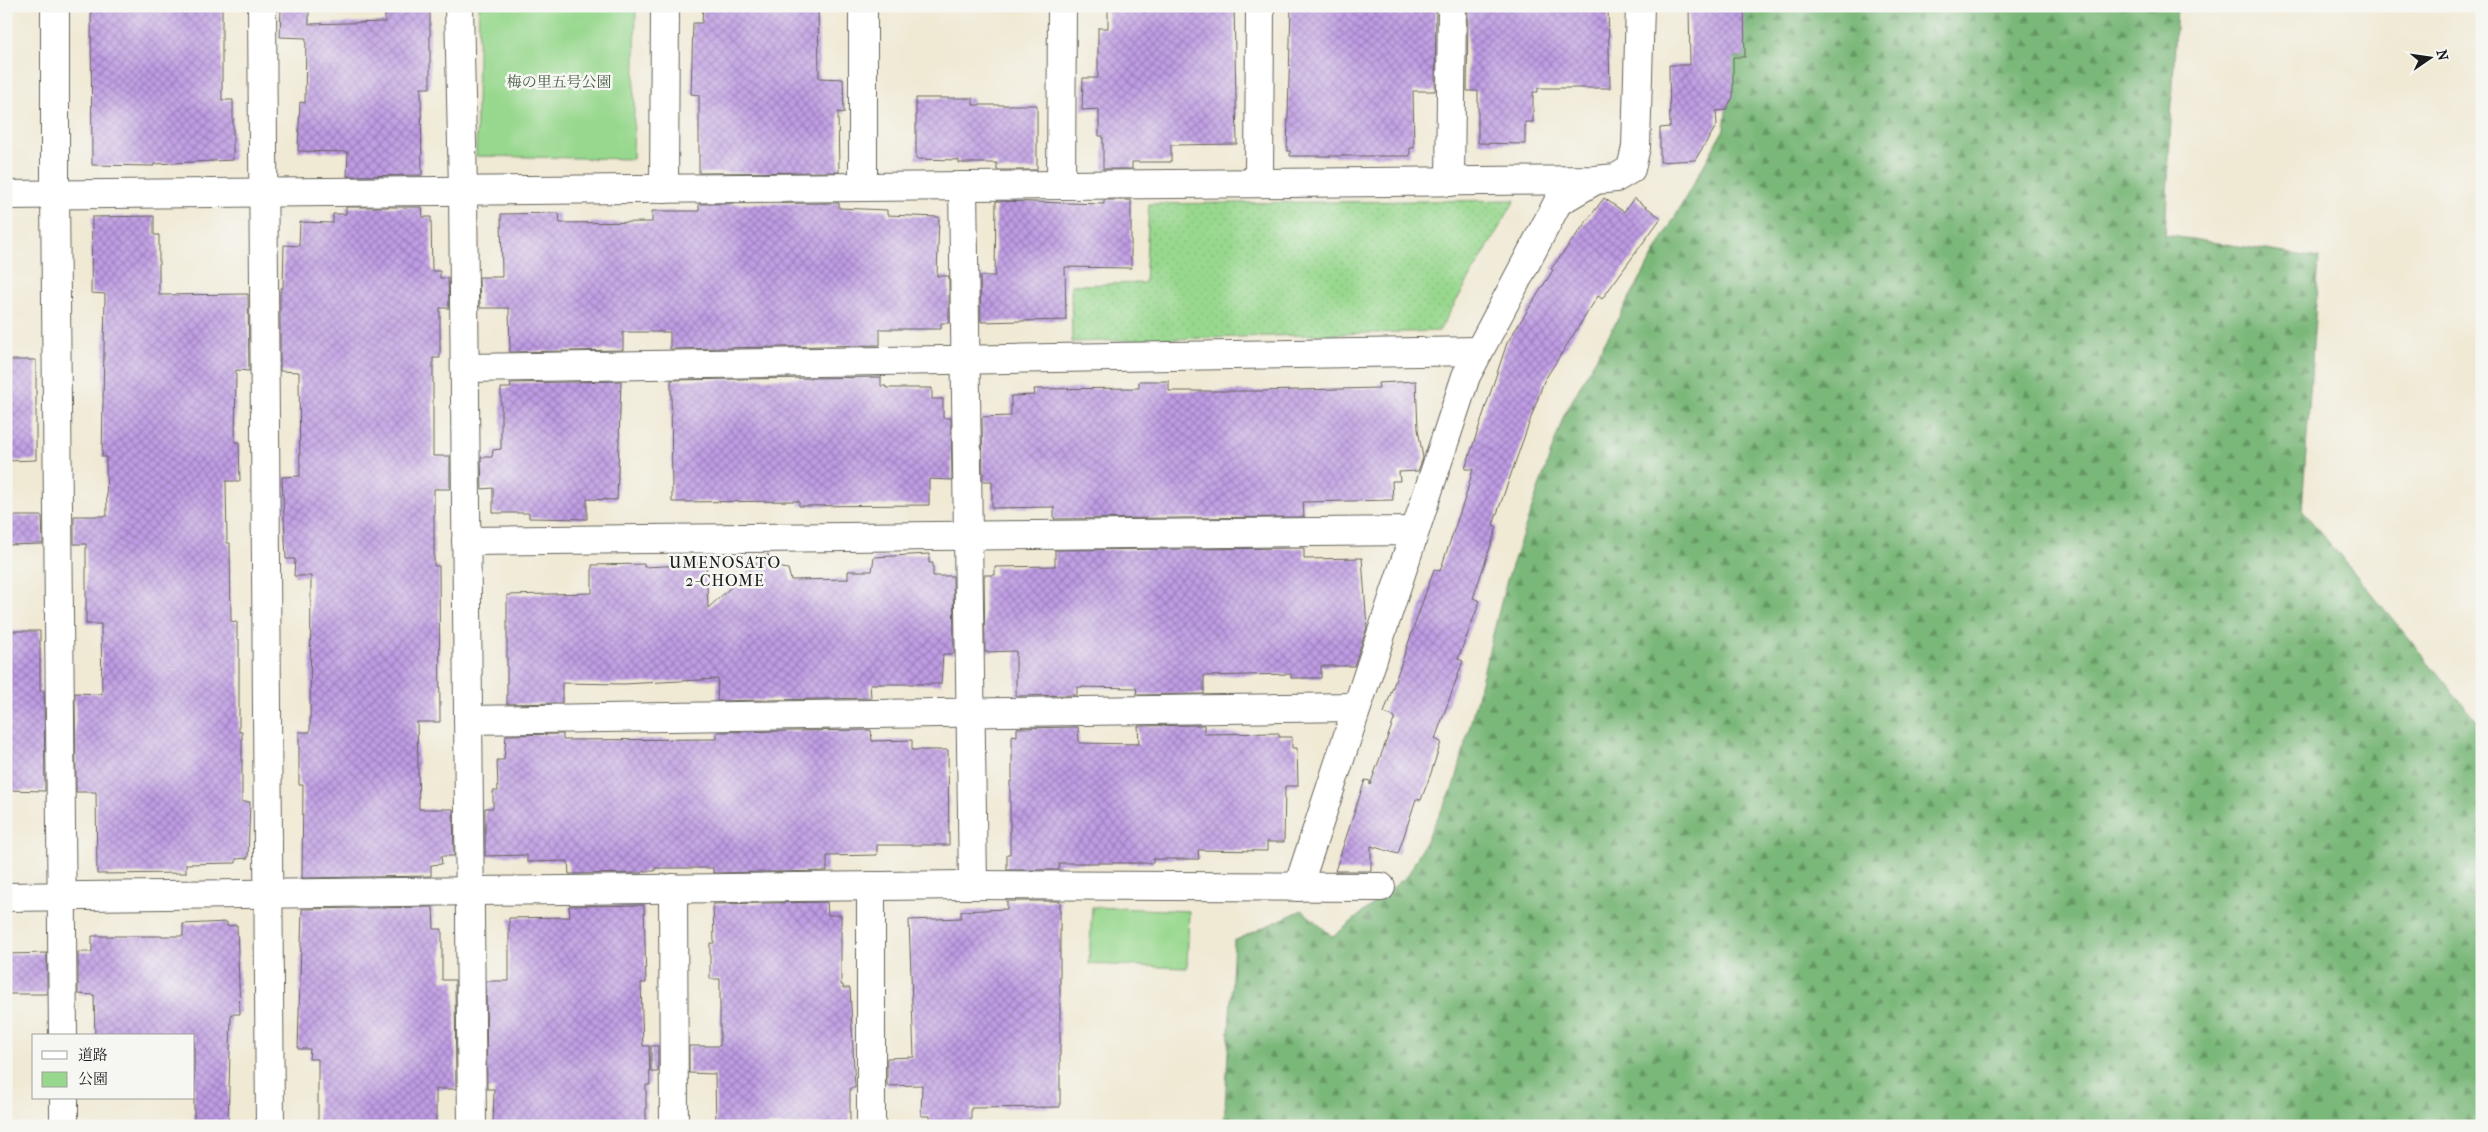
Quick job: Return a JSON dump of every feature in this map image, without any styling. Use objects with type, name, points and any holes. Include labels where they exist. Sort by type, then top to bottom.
[{"type":"street","points":[[56,6],[54,194],[63,1034]]},
{"type":"street","points":[[262,6],[270,1126]]},
{"type":"street","points":[[459,6],[463,190],[472,1126]]},
{"type":"street","points":[[664,189],[665,6]]},
{"type":"street","points":[[863,6],[863,186]]},
{"type":"street","points":[[1061,184],[1062,6]]},
{"type":"street","points":[[1259,183],[1260,6]]},
{"type":"street","points":[[1450,182],[1452,6]]},
{"type":"street","points":[[6,195],[1061,184],[1450,182],[1616,178],[1631,169],[1636,147],[1640,6]]},
{"type":"street","points":[[1298,886],[1466,376],[1558,202],[1595,180]]},
{"type":"street","points":[[963,186],[974,885]]},
{"type":"street","points":[[465,368],[1479,351]]},
{"type":"street","points":[[466,541],[1414,531]]},
{"type":"street","points":[[468,720],[1357,707]]},
{"type":"street","points":[[6,897],[974,885],[1381,887]]},
{"type":"street","points":[[871,886],[871,1126]]},
{"type":"street","points":[[673,888],[674,1126]]},
{"type":"street","points":[[64,1100],[64,1126]]},
{"type":"green space","name":"梅の里五号公園","points":[[479,6],[636,6],[633,159],[476,156]]},
{"type":"green space","points":[[1739,6],[2177,6],[2165,235],[2319,258],[2302,510],[2482,727],[2482,1126],[1224,1126],[1234,941],[1302,910],[1333,937],[1408,875],[1455,784],[1506,583],[1564,415],[1724,129]]},
{"type":"green space","points":[[1515,200],[1439,331],[1072,342],[1071,285],[1145,283],[1149,204]]},
{"type":"green space","points":[[1092,907],[1189,911],[1187,968],[1089,964]]},
{"type":"building","points":[[91,6],[222,6],[222,100],[233,100],[233,160],[154,164],[154,166],[92,165]]},
{"type":"building","points":[[281,6],[309,6],[309,24],[385,22],[385,6],[430,6],[430,88],[421,88],[422,175],[347,176],[348,152],[298,151],[300,102],[305,103],[306,38],[280,37]]},
{"type":"building","points":[[703,6],[818,6],[819,78],[843,79],[844,113],[838,112],[839,172],[699,173],[699,95],[691,94],[693,23],[702,23]]},
{"type":"building","points":[[1108,6],[1234,6],[1237,144],[1171,145],[1171,162],[1132,162],[1132,169],[1103,169],[1103,136],[1099,136],[1099,109],[1082,110],[1083,78],[1098,78],[1098,28],[1108,28]]},
{"type":"building","points":[[1291,6],[1436,6],[1435,91],[1413,91],[1414,148],[1410,148],[1410,156],[1290,156],[1290,151],[1287,151]]},
{"type":"building","points":[[1500,6],[1608,6],[1610,88],[1538,88],[1538,92],[1533,92],[1533,122],[1525,122],[1525,144],[1478,143],[1478,91],[1467,91],[1468,7],[1500,9]]},
{"type":"building","points":[[1689,6],[1744,6],[1745,57],[1733,57],[1733,97],[1726,110],[1716,111],[1717,125],[1695,160],[1660,162],[1660,128],[1670,127],[1669,65],[1690,65]]},
{"type":"building","points":[[916,98],[973,98],[973,105],[1037,105],[1037,170],[997,170],[997,163],[959,163],[959,160],[916,159]]},
{"type":"building","points":[[1604,198],[1624,212],[1634,198],[1661,218],[1602,299],[1598,296],[1544,381],[1493,525],[1497,527],[1473,598],[1480,601],[1458,659],[1463,661],[1435,739],[1441,742],[1421,800],[1416,799],[1398,854],[1371,846],[1371,871],[1335,871],[1365,780],[1370,781],[1370,785],[1395,717],[1384,713],[1434,569],[1440,571],[1466,495],[1473,469],[1465,469],[1507,343],[1553,270],[1551,269]]},
{"type":"building","points":[[1104,200],[1131,200],[1131,268],[1065,267],[1066,320],[981,322],[980,276],[995,276],[996,201],[1104,204]]},
{"type":"building","points":[[839,203],[839,208],[887,210],[887,215],[939,217],[937,276],[949,276],[949,323],[941,323],[941,329],[880,329],[880,345],[670,349],[670,332],[623,332],[623,350],[510,352],[509,308],[480,308],[479,277],[502,277],[501,214],[559,213],[560,223],[652,222],[652,211],[699,211],[699,204]]},
{"type":"building","points":[[346,207],[422,207],[423,217],[431,217],[432,271],[440,271],[440,278],[448,278],[449,308],[440,308],[440,358],[433,358],[433,456],[450,456],[450,489],[434,489],[434,566],[439,566],[440,722],[417,722],[419,809],[453,809],[454,856],[441,856],[442,864],[431,865],[431,876],[302,878],[303,785],[299,785],[299,732],[310,732],[311,576],[294,576],[295,559],[286,559],[282,477],[300,476],[299,372],[280,371],[280,294],[281,288],[283,288],[284,245],[299,246],[300,222],[333,223],[333,214],[346,214]]},
{"type":"building","points":[[154,216],[154,235],[159,235],[159,295],[248,294],[249,371],[236,370],[235,442],[239,442],[240,481],[226,481],[227,543],[230,543],[231,621],[237,622],[237,639],[239,639],[239,732],[242,732],[242,802],[250,802],[248,858],[236,859],[236,863],[186,864],[186,873],[97,874],[96,792],[76,792],[75,693],[102,694],[101,624],[86,624],[86,544],[74,544],[74,516],[107,516],[106,457],[102,457],[105,294],[91,293],[92,217]]},
{"type":"building","points":[[6,360],[36,360],[36,460],[6,461]]},
{"type":"building","points":[[881,377],[881,386],[886,386],[886,388],[932,388],[932,399],[943,399],[943,418],[951,418],[952,480],[929,479],[929,505],[799,506],[799,501],[672,502],[671,380]]},
{"type":"building","points":[[621,381],[617,500],[587,499],[587,519],[529,518],[529,513],[493,513],[493,488],[482,489],[481,457],[492,457],[493,450],[501,449],[501,388],[511,388],[510,383]]},
{"type":"building","points":[[1139,381],[1169,381],[1169,391],[1258,391],[1379,388],[1378,383],[1416,381],[1418,429],[1423,458],[1418,471],[1399,472],[1400,481],[1392,481],[1393,500],[1303,502],[1304,517],[1054,519],[1054,507],[992,508],[992,481],[983,481],[982,417],[1011,416],[1011,396],[1035,395],[1034,389],[1139,388]]},
{"type":"building","points":[[6,516],[42,516],[43,544],[6,545]]},
{"type":"building","points":[[1304,548],[1304,559],[1362,558],[1367,627],[1354,666],[1321,666],[1321,678],[1291,678],[1291,674],[1204,676],[1204,694],[1137,695],[1136,688],[1077,687],[1077,695],[1016,696],[1016,651],[985,652],[984,575],[995,575],[995,567],[1055,566],[1055,550]]},
{"type":"building","points":[[768,554],[772,566],[788,569],[791,580],[848,579],[848,571],[872,571],[874,557],[929,554],[929,563],[933,563],[933,576],[953,576],[954,654],[943,654],[941,684],[870,684],[871,698],[717,701],[718,679],[624,684],[562,683],[562,703],[507,704],[507,595],[592,593],[592,565],[644,564],[644,567],[706,564],[708,608]]},
{"type":"building","points":[[6,631],[40,631],[40,691],[44,691],[45,791],[6,790]]},
{"type":"building","points":[[1204,725],[1204,734],[1279,733],[1279,737],[1292,737],[1292,748],[1297,748],[1298,786],[1285,786],[1284,842],[1267,842],[1267,851],[1198,850],[1199,859],[1153,859],[1153,863],[1059,863],[1059,870],[1007,870],[1007,854],[1010,854],[1012,735],[1017,736],[1017,728],[1078,727],[1079,743],[1139,744],[1138,726]]},
{"type":"building","points":[[871,730],[872,741],[912,740],[912,750],[948,750],[949,845],[877,845],[877,855],[827,856],[827,871],[713,873],[713,868],[655,868],[655,871],[643,871],[643,873],[569,874],[568,861],[527,862],[527,855],[485,856],[485,808],[493,808],[493,791],[498,791],[497,760],[504,760],[506,735],[563,734],[563,740],[717,739],[717,732]]},
{"type":"building","points":[[1007,901],[1060,901],[1060,1107],[971,1108],[971,1126],[930,1126],[930,1116],[921,1116],[922,1085],[887,1086],[887,1058],[914,1057],[909,920],[961,918],[961,911],[1007,909]]},
{"type":"building","points":[[827,902],[828,915],[841,915],[841,985],[843,985],[843,988],[850,988],[855,1088],[850,1088],[850,1124],[716,1126],[715,1074],[689,1073],[689,1046],[720,1046],[720,979],[710,979],[710,943],[714,943],[713,904]]},
{"type":"building","points":[[644,905],[646,983],[641,983],[643,1046],[649,1046],[650,1085],[646,1085],[646,1126],[493,1126],[494,1089],[487,1089],[486,981],[509,981],[509,918],[570,917],[569,906]]},
{"type":"building","points":[[433,907],[434,929],[442,929],[442,980],[455,980],[456,1089],[436,1089],[436,1126],[318,1126],[318,1059],[309,1059],[310,1049],[298,1049],[302,909]]},
{"type":"building","points":[[227,922],[227,926],[237,925],[240,1014],[231,1014],[228,1126],[194,1126],[195,1034],[95,1034],[94,995],[78,994],[78,952],[92,952],[92,936],[183,936],[183,924]]},
{"type":"building","points":[[47,953],[47,994],[6,994],[6,954]]},
{"type":"building","points":[[651,1046],[658,1046],[658,1072],[651,1072]]},
{"type":"district","name":"UMENOSATO 2-CHOME","points":[[725,571]]}]
